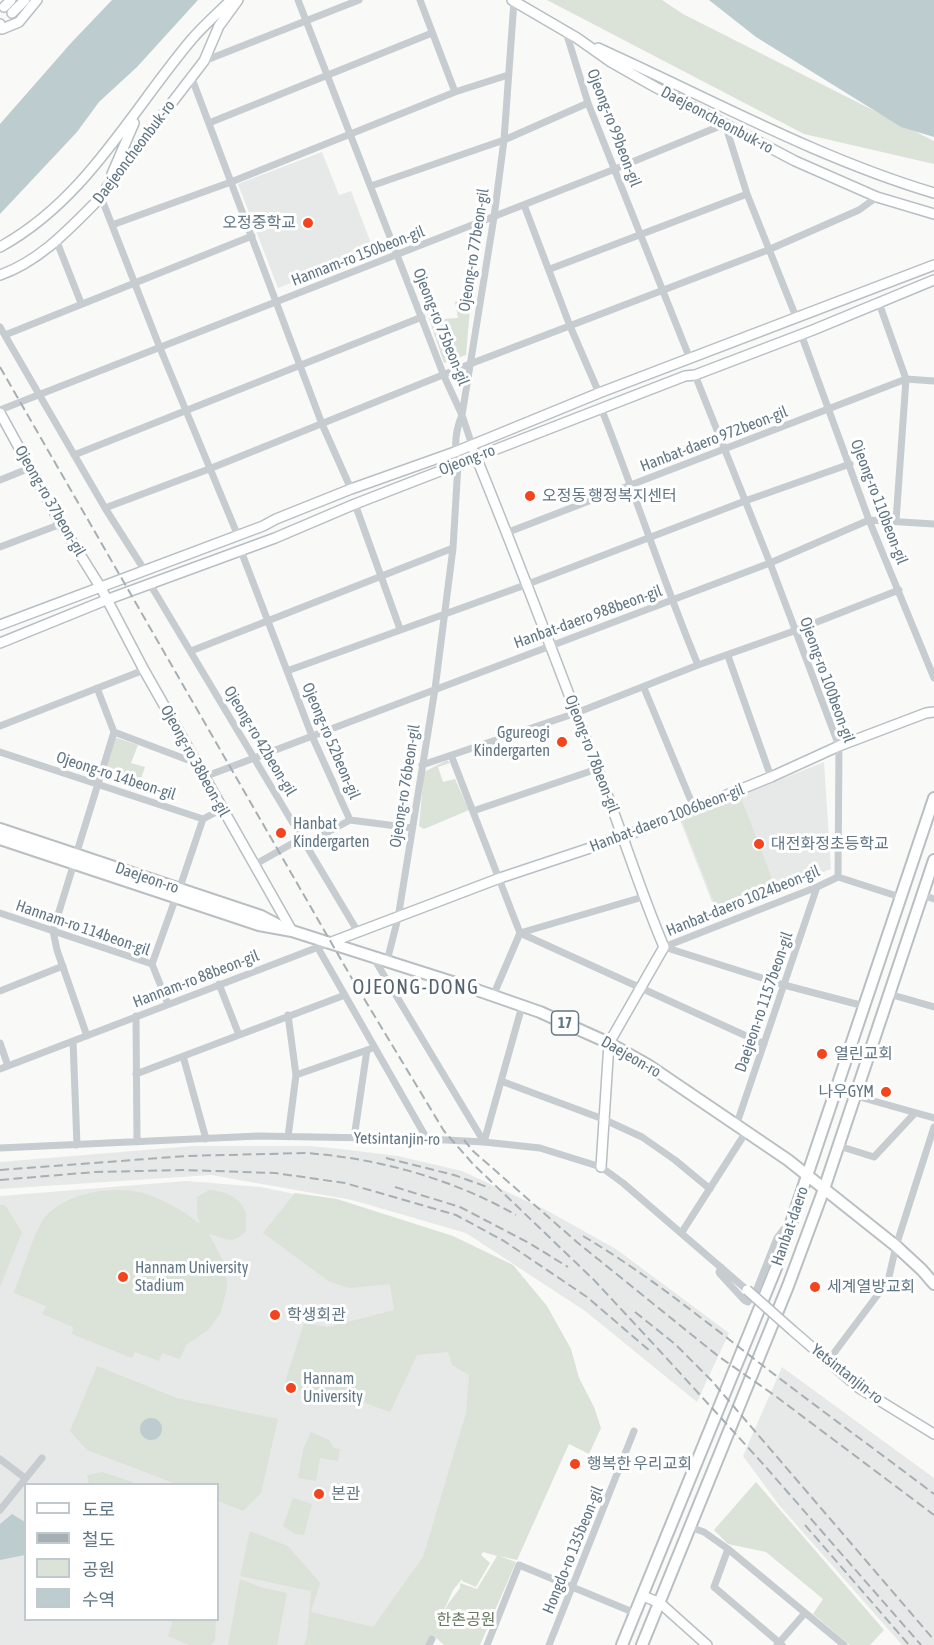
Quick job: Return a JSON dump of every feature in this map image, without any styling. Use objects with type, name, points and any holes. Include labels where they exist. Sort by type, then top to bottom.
[{"type":"main road","name":"Hanbat-daero","points":[[622,1645],[795,1215],[934,798]]},
{"type":"main road","name":"Daejeon-ro","points":[[0,829],[75,859]]},
{"type":"main road","name":"Daejeon-ro","points":[[0,838],[261,916],[324,946],[373,957],[494,996],[609,1043],[648,1065],[808,1176],[896,1246],[934,1284]]},
{"type":"main road","name":"Hanbat-daero","points":[[642,1645],[788,1286],[839,1146],[934,860]]},
{"type":"street","points":[[6,5],[24,0]]},
{"type":"street","points":[[1,28],[20,22],[37,0]]},
{"type":"street","points":[[0,247],[40,220],[91,172],[193,39],[231,0]]},
{"type":"street","name":"Daejeoncheonbuk-ro","points":[[0,275],[57,242],[101,197],[106,187],[204,61],[219,26],[238,0]]},
{"type":"street","name":"Ojeong-ro 75beon-gil","points":[[298,0],[472,445]]},
{"type":"street","points":[[204,61],[359,0]]},
{"type":"street","points":[[420,0],[455,92]]},
{"type":"street","name":"Daejeoncheonbuk-ro","points":[[513,1],[578,38],[611,62],[684,104],[795,161],[877,197],[934,214]]},
{"type":"street","name":"Ojeong-ro 77beon-gil","points":[[455,452],[457,426],[462,415],[494,217],[504,140],[513,1]]},
{"type":"street","name":"Ojeong-ro 99beon-gil","points":[[566,32],[588,103],[690,359]]},
{"type":"street","points":[[209,123],[432,33]]},
{"type":"street","points":[[578,38],[839,160],[934,193]]},
{"type":"street","points":[[611,62],[666,79]]},
{"type":"street","points":[[112,225],[231,182],[455,92],[508,75]]},
{"type":"street","points":[[191,76],[322,424],[351,489]]},
{"type":"street","points":[[371,186],[504,140],[588,103]]},
{"type":"street","points":[[106,187],[140,110]]},
{"type":"street","points":[[725,124],[747,194],[796,317]]},
{"type":"street","name":"Hannam-ro 150beon-gil","points":[[0,412],[615,170],[725,124]]},
{"type":"street","points":[[550,269],[747,194]]},
{"type":"street","points":[[101,197],[160,348],[238,536]]},
{"type":"street","points":[[105,508],[209,469],[470,364],[768,250],[859,210],[877,197]]},
{"type":"street","points":[[524,205],[570,326],[599,393]]},
{"type":"street","points":[[5,335],[252,236]]},
{"type":"street","points":[[57,242],[81,303]]},
{"type":"street","name":"Ojeong-ro","points":[[0,626],[238,536],[351,489],[455,452],[599,393],[934,265]]},
{"type":"street","name":"Ojeong-ro","points":[[0,643],[106,600],[241,551],[601,408],[801,334],[934,280]]},
{"type":"street","points":[[879,303],[906,379],[896,521]]},
{"type":"street","points":[[74,455],[301,367],[422,317]]},
{"type":"street","points":[[0,327],[105,508],[145,571]]},
{"type":"street","name":"Ojeong-ro 110beon-gil","points":[[801,334],[869,520],[934,678]]},
{"type":"street","name":"Ojeong-ro 100beon-gil","points":[[695,375],[770,563],[839,746],[838,877]]},
{"type":"street","name":"Hanbat-daero 972beon-gil","points":[[506,533],[906,379],[934,381]]},
{"type":"street","points":[[601,408],[632,485],[671,600],[698,665]]},
{"type":"street","name":"Ojeong-ro 37beon-gil","points":[[0,412],[61,524],[101,588]]},
{"type":"street","name":"Ojeong-ro 78beon-gil","points":[[472,445],[528,584],[623,837],[643,897],[664,947]]},
{"type":"street","name":"Ojeong-ro 76beon-gil","points":[[387,962],[398,918],[435,689],[453,548],[458,464],[455,452]]},
{"type":"street","points":[[444,614],[850,464]]},
{"type":"street","points":[[0,480],[30,468]]},
{"type":"street","points":[[355,504],[400,630]]},
{"type":"street","name":"Hanbat-daero 988beon-gil","points":[[204,777],[770,563],[869,520],[934,525]]},
{"type":"street","points":[[0,547],[61,524]]},
{"type":"street","points":[[191,651],[453,548]]},
{"type":"street","name":"Ojeong-ro 52beon-gil","points":[[241,551],[312,736],[350,820]]},
{"type":"street","name":"Ojeong-ro 42beon-gil","points":[[150,584],[357,932]]},
{"type":"street","name":"Ojeong-ro 38beon-gil","points":[[101,588],[144,670],[292,932]]},
{"type":"street","points":[[422,765],[576,713],[899,590]]},
{"type":"street","name":"Ojeong-ro 52beon-gil","points":[[287,671],[444,614]]},
{"type":"street","points":[[728,656],[771,777]]},
{"type":"street","points":[[0,726],[144,670]]},
{"type":"street","points":[[87,1036],[53,931],[114,732],[97,688]]},
{"type":"street","points":[[644,688],[694,808]]},
{"type":"street","name":"Hanbat-daero 1006beon-gil","points":[[324,946],[500,878],[623,837],[771,777],[839,746],[933,712]]},
{"type":"street","points":[[114,732],[196,763]]},
{"type":"street","name":"Ojeong-ro 14beon-gil","points":[[0,752],[203,819]]},
{"type":"street","points":[[451,755],[520,933],[494,996]]},
{"type":"street","points":[[473,811],[597,768]]},
{"type":"street","points":[[152,964],[203,819],[222,809]]},
{"type":"street","points":[[254,865],[350,820],[412,828]]},
{"type":"street","name":"Hanbat-daero 1024beon-gil","points":[[664,947],[838,877],[900,897]]},
{"type":"street","name":"Daejeon-ro 1157beon-gil","points":[[736,1126],[817,887]]},
{"type":"street","points":[[922,895],[934,899]]},
{"type":"street","points":[[520,933],[643,897]]},
{"type":"street","name":"Hannam-ro 114beon-gil","points":[[0,913],[152,964],[168,1004]]},
{"type":"street","points":[[520,933],[764,1044]]},
{"type":"street","points":[[324,946],[345,995],[428,1139]]},
{"type":"street","name":"Hannam-ro 88beon-gil","points":[[0,1070],[219,984],[324,946]]},
{"type":"street","points":[[601,1167],[609,1043],[664,947],[784,985],[864,1006]]},
{"type":"street","points":[[373,957],[484,1142]]},
{"type":"street","points":[[0,991],[63,966]]},
{"type":"street","points":[[219,984],[239,1035]]},
{"type":"street","points":[[889,994],[934,1007]]},
{"type":"street","points":[[136,1074],[345,995]]},
{"type":"street","points":[[484,1142],[522,1006]]},
{"type":"street","points":[[288,1015],[296,1075],[288,1137]]},
{"type":"street","points":[[136,1017],[136,1142]]},
{"type":"street","points":[[73,1041],[77,1145]]},
{"type":"street","points":[[0,1043],[8,1066]]},
{"type":"street","points":[[296,1075],[375,1047]]},
{"type":"street","points":[[354,1138],[367,1050]]},
{"type":"street","points":[[183,1056],[206,1138]]},
{"type":"street","points":[[501,1081],[603,1119],[642,1137],[710,1189]]},
{"type":"street","points":[[856,1096],[934,1118]]},
{"type":"street","points":[[839,1146],[874,1158],[915,1113]]},
{"type":"street","points":[[828,1361],[888,1281],[896,1246],[934,1127]]},
{"type":"street","points":[[682,1232],[746,1132]]},
{"type":"street","name":"Yetsintanjin-ro","points":[[0,1148],[206,1138],[288,1137],[428,1139],[540,1148],[601,1167],[682,1232],[859,1388],[934,1434]]},
{"type":"street","points":[[722,1267],[719,1272],[748,1302],[756,1291],[777,1238],[795,1215]]},
{"type":"street","name":"Hongdo-ro 135beon-gil","points":[[549,1645],[634,1431]]},
{"type":"street","points":[[0,1510],[42,1458]]},
{"type":"street","points":[[0,1460],[25,1478]]},
{"type":"street","points":[[690,1527],[704,1532],[728,1550],[844,1645]]},
{"type":"street","points":[[728,1550],[714,1587],[779,1644],[805,1613]]},
{"type":"street","points":[[486,1645],[519,1565],[635,1613]]},
{"type":"street","points":[[643,1596],[660,1603],[707,1645]]},
{"type":"shaded area","name":"오정중학교","points":[[322,152],[339,195],[351,191],[374,251],[278,288],[238,184]]},
{"type":"shaded area","name":"대전화정초등학교","points":[[824,762],[831,869],[717,915],[680,820]]},
{"type":"shaded area","points":[[193,1146],[309,1146],[398,1156],[462,1171],[546,1210],[616,1249],[729,1333],[697,1402],[585,1311],[466,1233],[352,1200],[211,1175],[0,1189],[0,1162]]},
{"type":"shaded area","name":"Hannam University","points":[[186,1181],[261,1187],[356,1207],[569,1443],[453,1590],[428,1645],[0,1645],[0,1196]]},
{"type":"shaded area","points":[[782,1367],[934,1478],[934,1645],[902,1645],[779,1505],[743,1456]]},
{"type":"green space","points":[[547,0],[662,0],[683,14],[934,141],[934,164],[804,134]]},
{"type":"green space","points":[[471,297],[466,355],[444,363],[427,313],[431,307],[438,309],[443,319],[458,318],[455,302]]},
{"type":"green space","points":[[114,737],[138,745],[131,763],[145,767],[137,790],[104,778]]},
{"type":"green space","points":[[447,760],[450,763],[438,767],[443,782],[455,779],[469,810],[424,829],[419,826],[424,772]]},
{"type":"green space","points":[[741,798],[776,889],[718,912],[682,821]]},
{"type":"green space","name":"Hannam University Stadium","points":[[127,1190],[155,1197],[200,1224],[197,1214],[197,1197],[209,1190],[225,1193],[239,1202],[246,1213],[246,1231],[233,1240],[209,1234],[226,1266],[227,1287],[221,1312],[208,1330],[186,1345],[180,1359],[162,1353],[159,1361],[135,1352],[132,1358],[72,1334],[73,1327],[42,1314],[46,1306],[14,1293],[41,1222],[65,1202],[89,1193]]},
{"type":"green space","name":"한촌공원","points":[[295,1193],[337,1199],[453,1236],[513,1265],[547,1306],[571,1349],[579,1378],[594,1407],[601,1428],[589,1454],[569,1444],[517,1560],[499,1556],[516,1562],[480,1645],[444,1645],[433,1635],[428,1645],[304,1645],[307,1636],[311,1591],[240,1576],[250,1531],[288,1546],[320,1583],[311,1612],[373,1627],[423,1557],[466,1413],[469,1375],[452,1365],[448,1352],[417,1355],[390,1412],[340,1394],[312,1398],[285,1382],[304,1323],[328,1327],[394,1310],[390,1284],[350,1288],[330,1282],[263,1233]],"holes":[[[483,1552],[497,1556],[477,1589],[460,1583],[460,1588],[438,1623],[453,1590],[462,1579],[476,1587],[490,1563],[481,1555]]]},
{"type":"green space","points":[[0,1205],[5,1205],[22,1232],[0,1287]]},
{"type":"green space","points":[[97,1366],[177,1398],[278,1419],[261,1493],[243,1511],[219,1501],[219,1483],[173,1483],[87,1450],[70,1431]]},
{"type":"green space","points":[[311,1432],[329,1440],[334,1448],[340,1449],[338,1461],[320,1458],[316,1481],[298,1478],[303,1450]]},
{"type":"green space","points":[[103,1472],[135,1483],[89,1483],[87,1475]]},
{"type":"green space","points":[[756,1482],[884,1630],[870,1645],[850,1645],[813,1614],[823,1599],[766,1552],[728,1544],[714,1530]]},
{"type":"green space","points":[[293,1498],[312,1504],[304,1535],[295,1534],[283,1526]]},
{"type":"green space","points":[[240,1579],[260,1587],[287,1593],[277,1645],[228,1645]]},
{"type":"green space","points":[[173,1621],[216,1621],[215,1640],[211,1645],[189,1645],[168,1636]]},
{"type":"water","points":[[112,0],[198,0],[137,67],[99,102],[77,132],[0,214],[0,124]]},
{"type":"water","points":[[709,0],[934,0],[934,137],[901,127],[756,37]]},
{"type":"water","points":[[151,1418],[159,1421],[162,1429],[159,1437],[151,1440],[143,1437],[140,1429],[143,1421]]},
{"type":"water","points":[[12,1514],[24,1521],[24,1555],[0,1560],[0,1524]]},
{"type":"railway","points":[[0,367],[351,977],[444,1131],[473,1164],[594,1280],[659,1350],[764,1465],[921,1645]]},
{"type":"railway","points":[[464,1140],[473,1151],[578,1243],[718,1356],[934,1515]]},
{"type":"railway","points":[[0,1170],[186,1156],[305,1153],[360,1160],[414,1172],[467,1191],[516,1215]]},
{"type":"railway","points":[[386,1158],[454,1175],[490,1188]]},
{"type":"railway","points":[[0,1180],[95,1172],[184,1170],[275,1173],[345,1183],[456,1215],[504,1241],[587,1297],[650,1351]]},
{"type":"railway","points":[[395,1187],[460,1207],[529,1243],[568,1267]]},
{"type":"railway","points":[[583,1236],[660,1287],[934,1494]]},
{"type":"railway","points":[[635,1312],[675,1344],[711,1380],[934,1640]]},
{"type":"railway","points":[[805,1525],[909,1645]]},
{"type":"place","name":"오정중학교","points":[[308,223]]},
{"type":"place","name":"오정동 행정복지센터","points":[[530,496]]},
{"type":"place","name":"Ggureogi Kindergarten","points":[[562,742]]},
{"type":"place","name":"Hanbat Kindergarten","points":[[281,833]]},
{"type":"place","name":"대전화정초등학교","points":[[759,844]]},
{"type":"place","name":"열린교회","points":[[822,1054]]},
{"type":"place","name":"나우GYM","points":[[886,1092]]},
{"type":"place","name":"Hannam University Stadium","points":[[123,1277]]},
{"type":"place","name":"세계열방교회","points":[[815,1287]]},
{"type":"place","name":"학생회관","points":[[275,1315]]},
{"type":"place","name":"Hannam University","points":[[291,1388]]},
{"type":"place","name":"행복한 우리교회","points":[[575,1464]]},
{"type":"place","name":"본관","points":[[319,1494]]},
{"type":"district","name":"OJEONG-DONG","points":[[416,988]]}]
